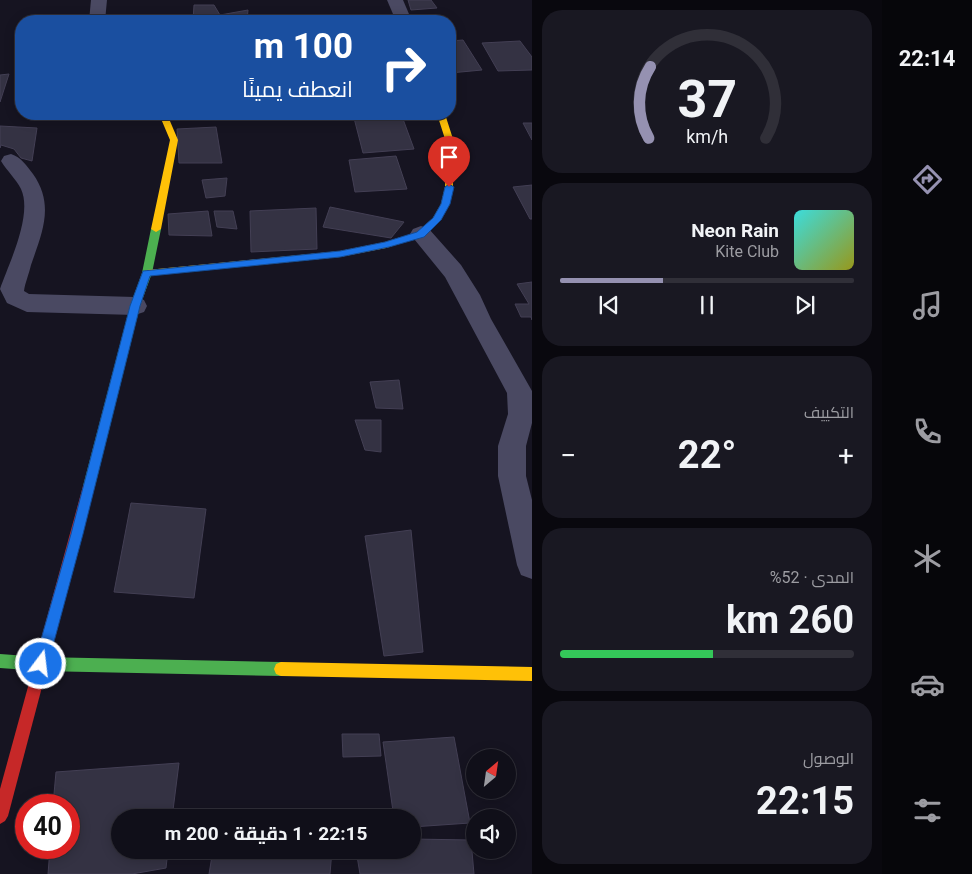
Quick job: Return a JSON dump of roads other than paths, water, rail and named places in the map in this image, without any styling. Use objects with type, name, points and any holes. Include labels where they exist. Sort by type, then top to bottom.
[{"type":"street","points":[[97,15],[98,0]]},
{"type":"street","points":[[395,0],[401,15]]},
{"type":"street","points":[[0,816],[80,524],[135,306],[146,273],[174,140],[166,120]]},
{"type":"street","points":[[146,273],[340,254],[386,245],[420,234],[436,220],[445,204],[449,187],[449,139],[443,120]]},
{"type":"street","points":[[11,161],[29,184],[35,199],[35,213],[12,294],[18,300],[27,303],[135,306]]},
{"type":"street","points":[[420,234],[453,271],[468,295],[479,320],[520,393],[521,414],[512,446],[512,476],[532,565]]},
{"type":"street","points":[[0,661],[41,664],[532,674]]}]
